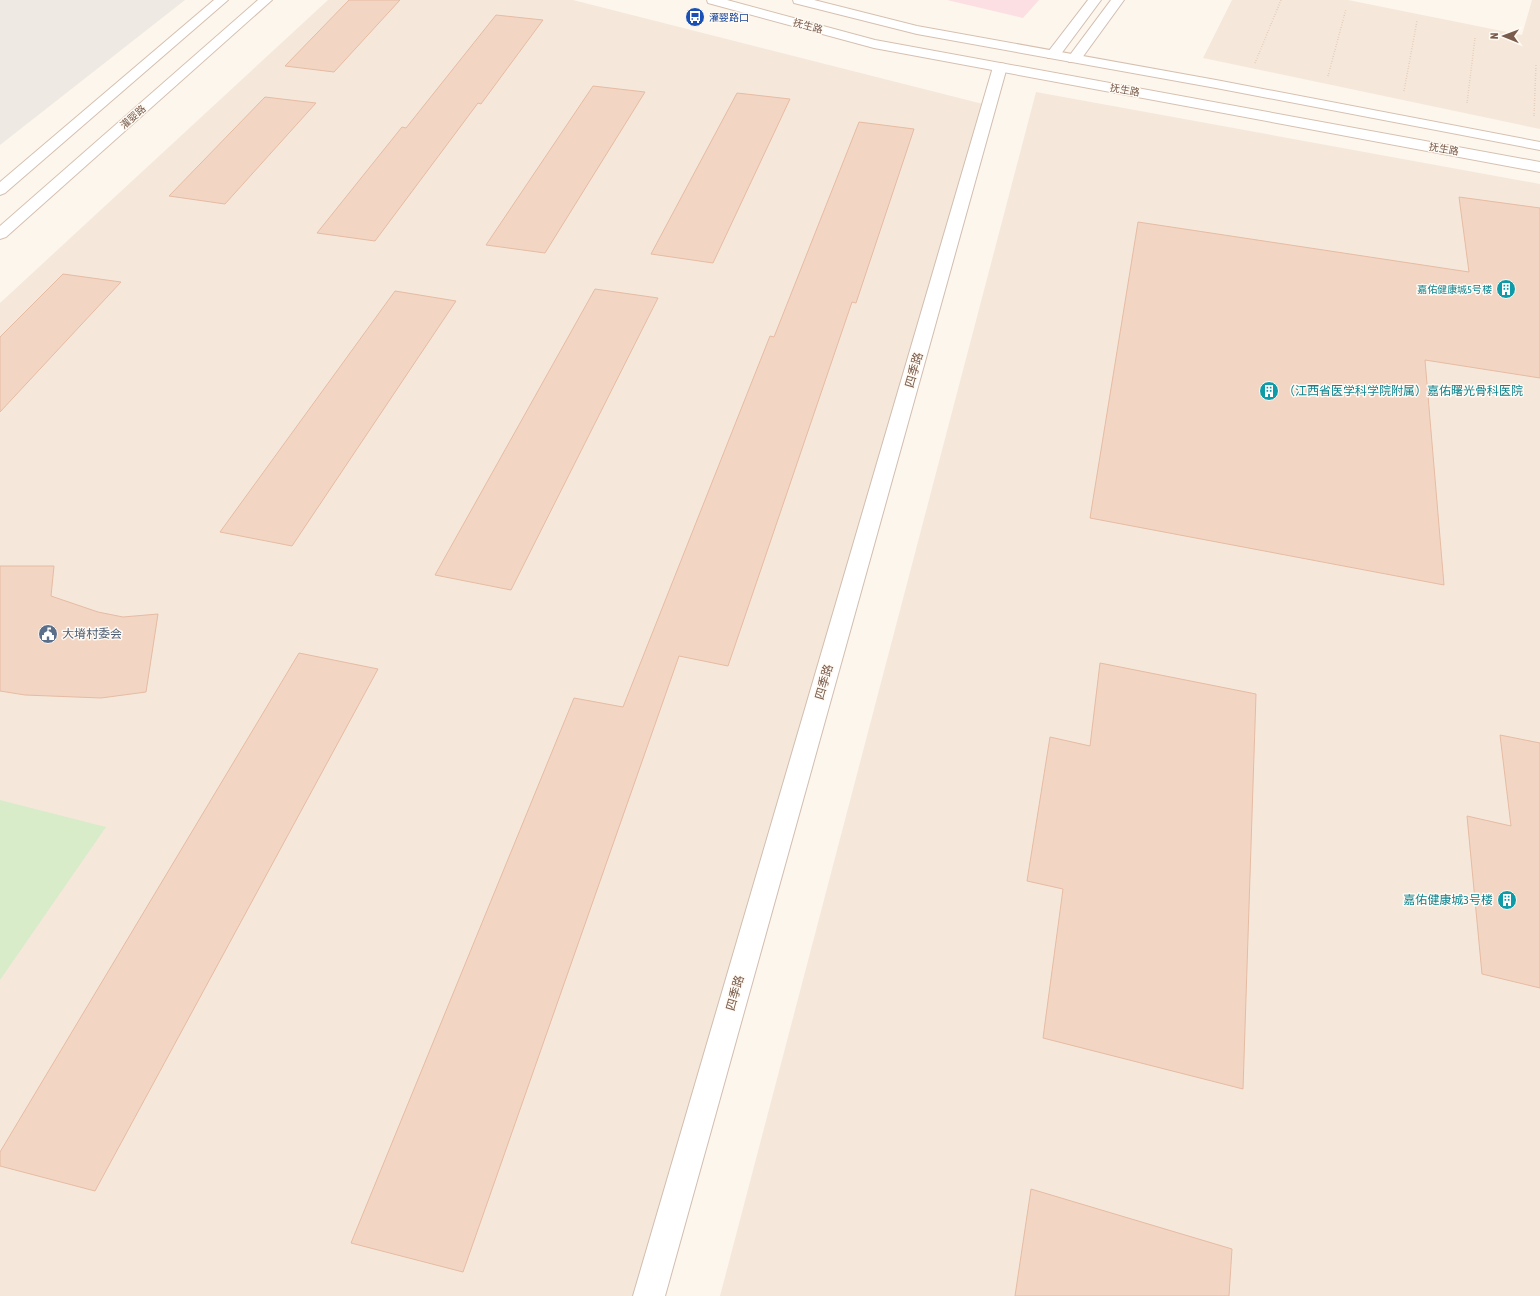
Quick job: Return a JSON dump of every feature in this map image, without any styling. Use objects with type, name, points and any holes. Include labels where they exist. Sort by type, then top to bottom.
[{"type":"main road","points":[[0,190],[222,0]]},
{"type":"main road","name":"灌婴路","points":[[0,234],[266,0]]},
{"type":"main road","name":"抚生路","points":[[713,0],[874,44],[1540,167]]},
{"type":"main road","name":"抚生路","points":[[799,0],[917,30],[1244,89],[1536,145]]},
{"type":"main road","points":[[1053,55],[1095,0]]},
{"type":"main road","points":[[1074,59],[1118,0]]},
{"type":"main road","name":"四季路","points":[[649,1296],[1000,67]]},
{"type":"path","points":[[1244,89],[1281,0]]},
{"type":"path","points":[[1320,104],[1346,9]]},
{"type":"path","points":[[1398,119],[1417,21]]},
{"type":"path","points":[[1464,131],[1475,38]]},
{"type":"path","points":[[1536,65],[1536,145]]},
{"type":"shaded area","points":[[0,0],[185,0],[0,145]]},
{"type":"shaded area","points":[[328,0],[573,0],[983,104],[633,1296],[0,1296],[0,303]]},
{"type":"shaded area","points":[[947,0],[1039,0],[1023,18]]},
{"type":"shaded area","points":[[1232,0],[1348,0],[1522,35],[1532,0],[1540,0],[1540,129],[1203,58]]},
{"type":"shaded area","points":[[1036,92],[1540,184],[1540,1296],[720,1296]]},
{"type":"green space","points":[[0,800],[106,827],[0,980]]},
{"type":"building","points":[[349,0],[400,0],[334,72],[285,66]]},
{"type":"building","points":[[496,15],[543,20],[481,104],[478,103],[375,241],[317,233],[402,127],[406,128]]},
{"type":"building","points":[[593,86],[645,92],[545,253],[486,245]]},
{"type":"building","points":[[737,93],[790,99],[713,263],[651,254]]},
{"type":"building","points":[[265,97],[316,103],[225,204],[169,196]]},
{"type":"building","points":[[859,122],[914,129],[856,303],[852,302],[728,666],[679,656],[463,1272],[351,1243],[574,698],[623,707],[770,336],[774,337]]},
{"type":"building","name":"（江西省医学科学院附属）嘉佑曙光骨科医院","points":[[1459,197],[1540,208],[1540,378],[1425,360],[1444,585],[1090,518],[1138,222],[1469,272]]},
{"type":"building","points":[[63,274],[121,282],[0,412],[0,337]]},
{"type":"building","points":[[595,289],[658,298],[511,590],[435,575]]},
{"type":"building","points":[[395,291],[456,301],[292,546],[220,532]]},
{"type":"building","points":[[0,566],[54,566],[51,596],[98,612],[123,617],[158,614],[146,692],[101,698],[25,695],[0,691]]},
{"type":"building","points":[[299,653],[378,669],[95,1191],[0,1166],[0,1152]]},
{"type":"building","points":[[1100,663],[1256,694],[1243,1089],[1043,1038],[1063,889],[1027,881],[1050,737],[1090,746]]},
{"type":"building","name":"嘉佑健康城3号楼","points":[[1500,735],[1540,743],[1540,988],[1482,974],[1467,816],[1511,826]]},
{"type":"building","points":[[1031,1189],[1232,1249],[1229,1296],[1015,1296]]},
{"type":"place","name":"灌婴路口","points":[[695,17]]},
{"type":"place","name":"嘉佑健康城5号楼","points":[[1506,289]]},
{"type":"place","name":"（江西省医学科学院附属）嘉佑曙光骨科医院","points":[[1269,391]]},
{"type":"place","name":"大塉村委会","points":[[48,634]]},
{"type":"place","name":"嘉佑健康城3号楼","points":[[1507,900]]}]
